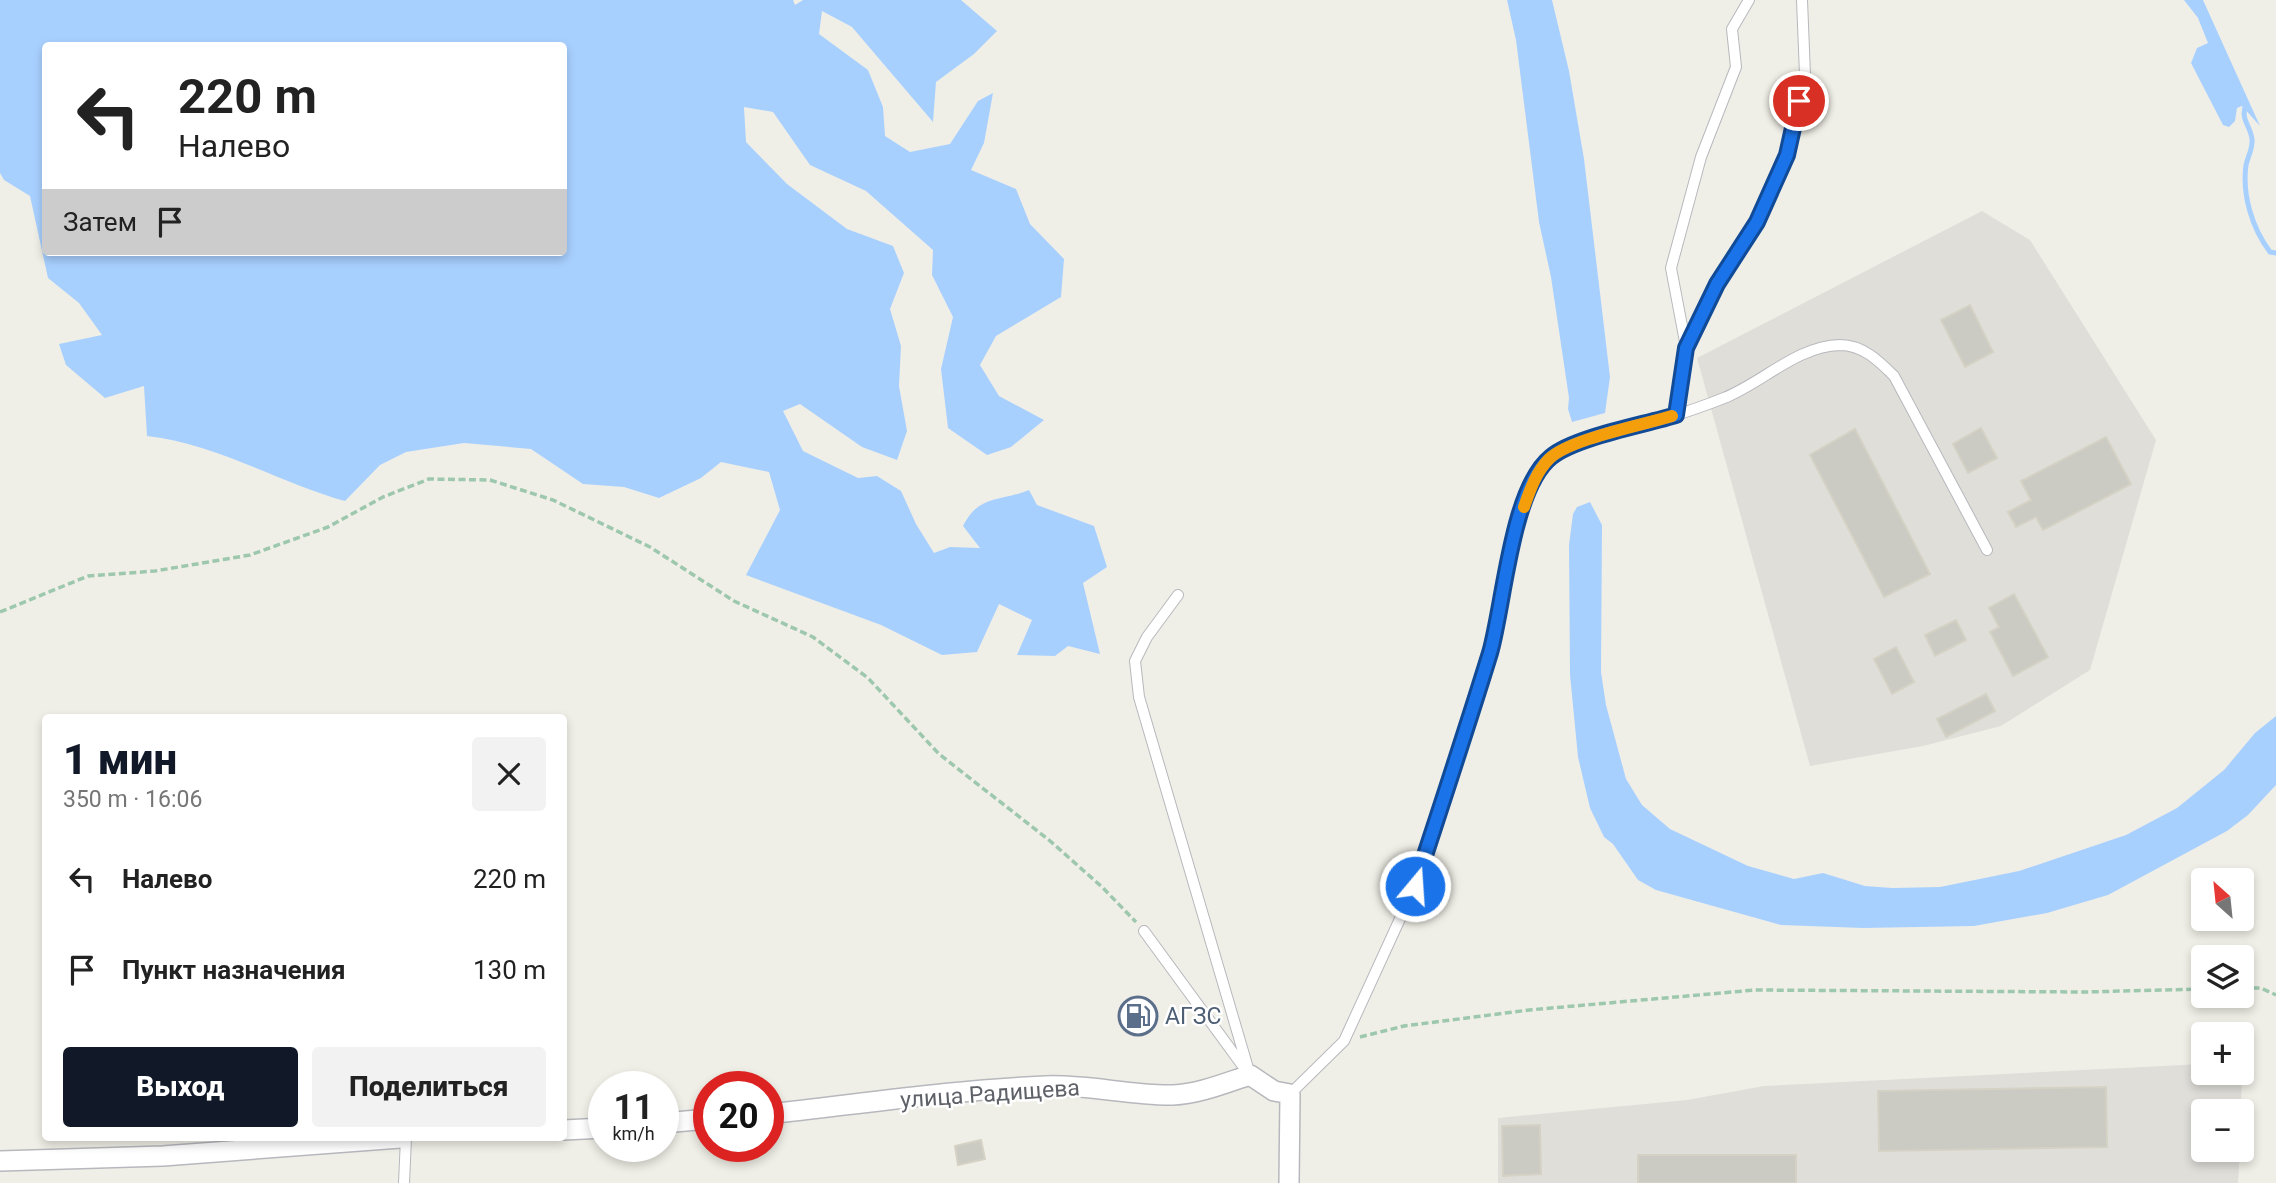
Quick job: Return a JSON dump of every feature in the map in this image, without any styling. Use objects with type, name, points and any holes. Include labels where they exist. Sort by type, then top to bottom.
[{"type":"street","points":[[1250,1075],[1274,1091],[1290,1094],[1289,1183]]},
{"type":"street","name":"улица Радищева","points":[[784,1112],[1040,1086],[1067,1085],[1174,1095],[1206,1089],[1250,1075]]},
{"type":"street","points":[[567,1130],[588,1129]]},
{"type":"street","points":[[0,1161],[163,1156],[360,1141]]},
{"type":"lane","points":[[1686,348],[1671,268],[1701,157],[1736,67],[1732,29],[1749,0]]},
{"type":"lane","points":[[1676,415],[1686,348],[1717,284],[1757,222],[1787,155],[1805,75],[1802,0]]},
{"type":"lane","points":[[1290,1094],[1344,1041],[1415,886],[1491,650],[1513,539],[1535,477],[1550,458],[1571,446],[1727,397],[1809,351],[1840,345],[1860,349],[1874,356],[1894,376],[1987,550]]},
{"type":"lane","points":[[1178,595],[1147,637],[1135,661],[1139,697],[1250,1075]]},
{"type":"lane","points":[[1144,931],[1250,1075]]},
{"type":"lane","points":[[404,1183],[406,1141]]},
{"type":"path","points":[[0,612],[88,576],[155,571],[250,555],[328,527],[383,497],[429,479],[491,480],[553,500],[650,547],[734,601],[813,637],[868,678],[939,754],[1049,840],[1102,887],[1144,931]]},
{"type":"path","points":[[2254,988],[2261,988],[2276,995]]},
{"type":"path","points":[[1344,1041],[1404,1026],[1529,1010],[1755,989],[2085,992],[2191,989]]},
{"type":"shaded area","points":[[1982,211],[2030,240],[2156,440],[2090,670],[2001,726],[1923,746],[1810,766],[1697,358]]},
{"type":"shaded area","points":[[2191,1065],[2191,1085],[2242,1085],[2241,1099],[2191,1099],[2191,1162],[2239,1162],[2238,1183],[1498,1183],[1498,1118],[1687,1100],[1764,1086]]},
{"type":"water","points":[[0,0],[793,0],[795,5],[803,0],[961,0],[997,31],[974,54],[936,82],[933,122],[852,27],[822,11],[819,34],[868,70],[883,107],[885,136],[910,152],[950,144],[978,101],[993,93],[984,143],[971,170],[1016,189],[1030,224],[1064,259],[1061,297],[996,336],[980,365],[999,396],[1044,420],[1011,447],[987,455],[948,428],[941,369],[953,317],[932,275],[933,250],[866,191],[810,165],[773,112],[744,107],[746,142],[787,184],[847,229],[893,246],[904,273],[890,309],[901,346],[899,386],[907,431],[897,460],[862,447],[800,404],[783,411],[803,451],[858,478],[877,476],[901,491],[916,524],[934,553],[950,547],[980,548],[963,526],[969,516],[991,500],[1029,490],[1037,505],[1094,526],[1107,567],[1083,583],[1100,654],[1068,646],[1055,656],[1017,655],[1032,620],[999,604],[977,652],[942,655],[881,625],[746,575],[780,510],[769,472],[721,462],[701,478],[659,498],[624,487],[583,484],[531,449],[464,443],[406,452],[380,465],[345,501],[223,455],[173,440],[147,436],[144,386],[105,398],[66,365],[59,344],[102,335],[79,303],[48,278],[43,256],[567,256],[567,42],[42,42],[42,251],[30,196],[4,180],[0,173]]},
{"type":"water","points":[[1507,0],[1552,0],[1569,71],[1584,159],[1610,377],[1605,413],[1572,422],[1551,277],[1539,222],[1516,40]]},
{"type":"water","points":[[2184,0],[2203,0],[2260,126],[2242,106],[2237,108],[2235,121],[2229,127],[2223,125],[2191,63],[2197,48],[2208,43],[2198,18]]},
{"type":"water","points":[[1590,502],[1602,525],[1601,672],[1606,705],[1626,779],[1642,805],[1670,829],[1748,866],[1794,879],[1823,873],[1865,886],[1892,888],[1940,887],[2019,871],[2126,835],[2177,808],[2224,770],[2255,733],[2276,716],[2276,785],[2248,815],[2227,831],[2108,895],[2047,913],[1974,926],[1863,928],[1781,925],[1656,890],[1638,880],[1613,844],[1604,837],[1590,808],[1578,757],[1570,675],[1569,545],[1573,514],[1577,507]]},
{"type":"building","points":[[1970,305],[1993,352],[1965,367],[1941,320]]},
{"type":"building","points":[[1981,428],[1997,458],[1968,473],[1953,444]]},
{"type":"building","points":[[1855,429],[1930,574],[1884,597],[1810,455]]},
{"type":"building","points":[[2106,437],[2131,484],[2043,530],[2036,517],[2016,527],[2008,512],[2031,500],[2021,481]]},
{"type":"building","points":[[2014,594],[2048,657],[2013,676],[1990,632],[1999,627],[1989,608]]},
{"type":"building","points":[[1956,620],[1966,640],[1935,656],[1925,635]]},
{"type":"building","points":[[1896,647],[1914,682],[1892,694],[1874,659]]},
{"type":"building","points":[[1986,694],[1995,711],[1946,737],[1937,719]]},
{"type":"building","points":[[2106,1087],[2107,1147],[1879,1151],[1878,1091]]},
{"type":"building","points":[[1540,1125],[1541,1174],[1503,1176],[1502,1126]]},
{"type":"building","points":[[981,1140],[985,1159],[958,1165],[955,1146]]},
{"type":"building","points":[[1638,1155],[1796,1155],[1796,1183],[1638,1183]]},
{"type":"waterway","points":[[2246,104],[2245,118],[2252,143],[2245,176],[2247,199],[2258,232],[2270,252],[2276,253]]},
{"type":"slow traffic","points":[[1524,507],[1535,477],[1550,458],[1571,446],[1672,416]]},
{"type":"place","name":"АГЗС","points":[[1138,1016]]},
{"type":"route","points":[[1415,886],[1491,650],[1513,539],[1535,477],[1550,458],[1571,446],[1676,415],[1686,348],[1717,284],[1757,222],[1787,155],[1799,101]]}]
